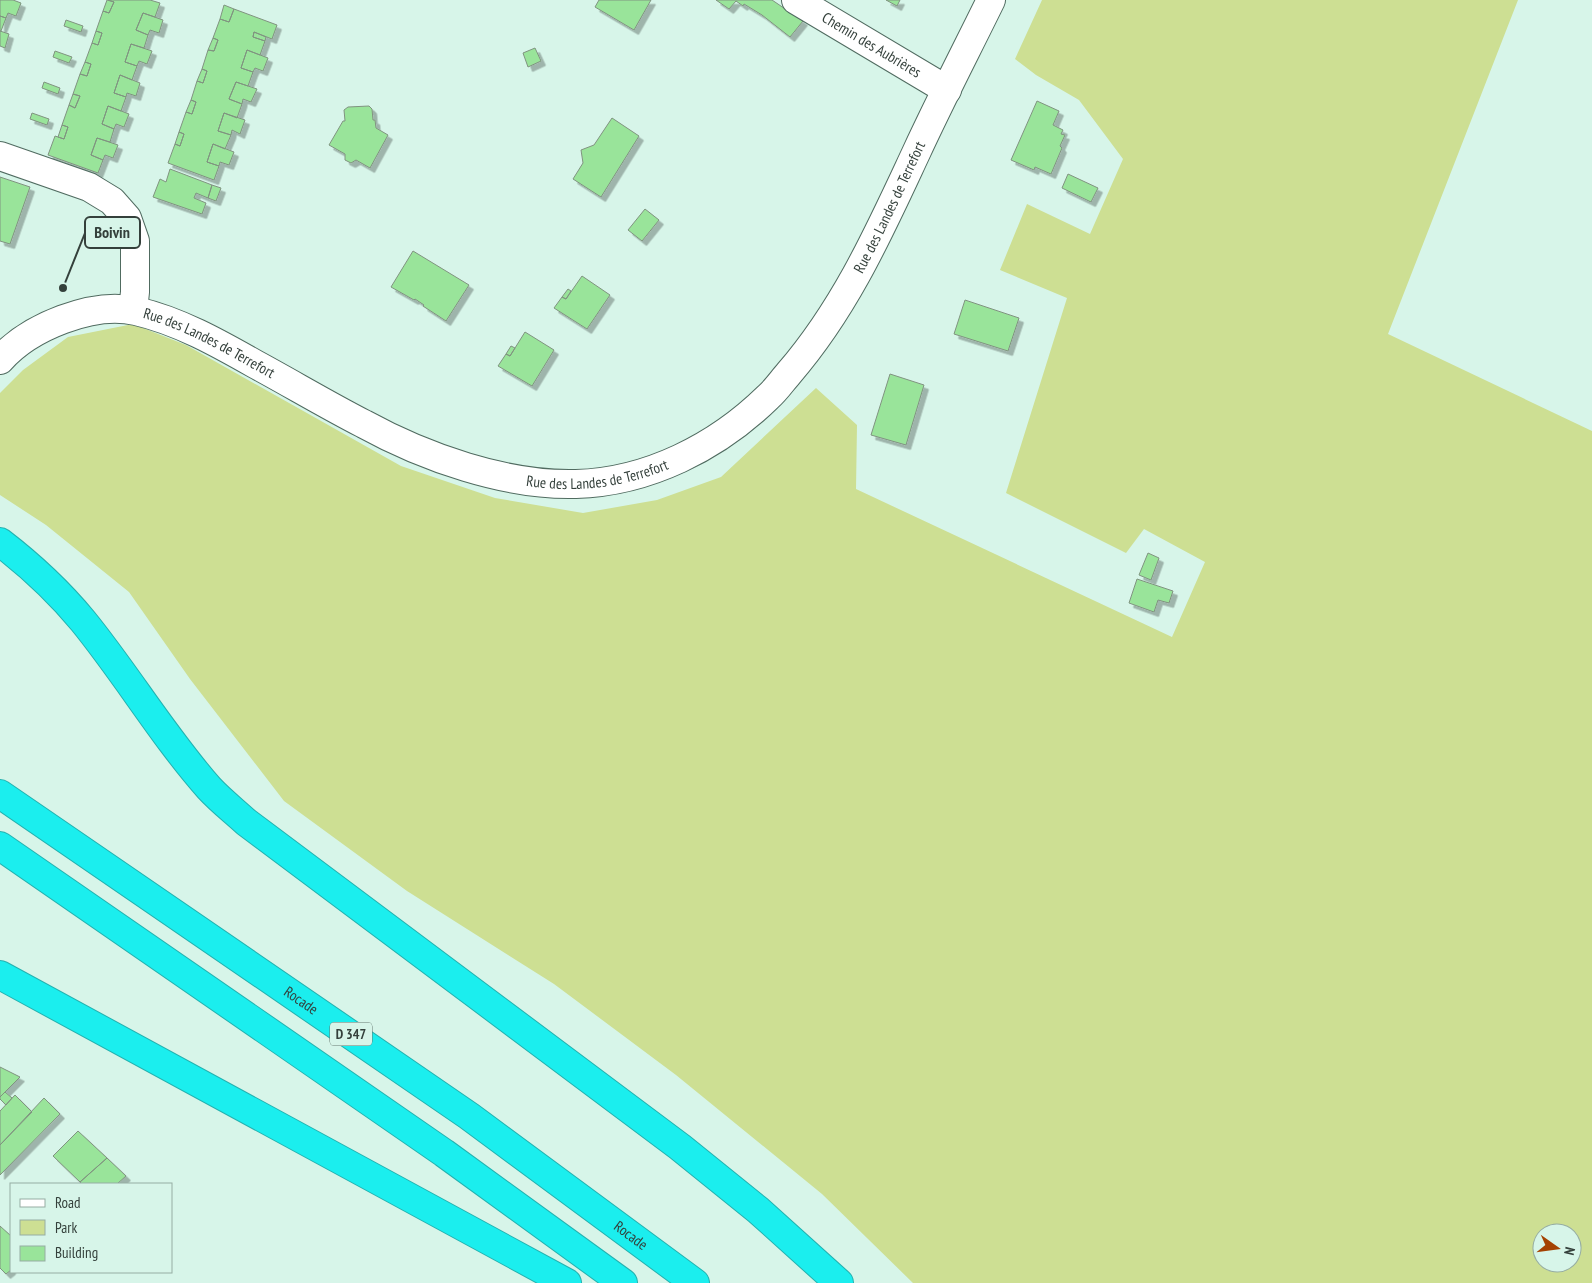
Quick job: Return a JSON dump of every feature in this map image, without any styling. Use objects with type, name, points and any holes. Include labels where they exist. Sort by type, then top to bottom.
[{"type":"highway","points":[[0,542],[30,567],[81,619],[178,751],[210,790],[246,822],[680,1147],[758,1210],[839,1283]]},
{"type":"highway","name":"Rocade","points":[[0,794],[469,1116],[696,1283]]},
{"type":"highway","points":[[0,846],[421,1137],[622,1283]]},
{"type":"highway","points":[[0,975],[567,1283]]},
{"type":"street","name":"Chemin des Aubrières","points":[[796,0],[947,90]]},
{"type":"street","name":"Rue des Landes de Terrefort","points":[[0,360],[34,333],[67,318],[102,310],[133,310],[168,321],[201,335],[366,426],[411,447],[461,465],[499,476],[538,482],[574,484],[602,482],[660,467],[682,458],[714,440],[740,422],[770,396],[803,357],[826,325],[861,267],[991,0]]},
{"type":"street","points":[[0,156],[89,187],[112,201],[127,218],[135,241],[133,310]]},
{"type":"green space","points":[[1042,0],[1518,0],[1388,334],[1592,431],[1592,1283],[913,1283],[822,1194],[676,1075],[554,984],[407,891],[284,801],[190,679],[129,592],[46,525],[0,495],[0,393],[23,370],[68,337],[133,324],[186,345],[401,466],[495,498],[583,513],[657,500],[721,477],[816,388],[857,425],[856,489],[1172,637],[1205,562],[1144,529],[1126,553],[1006,493],[1067,298],[1000,270],[1027,204],[1090,234],[1123,159],[1079,100],[1036,75],[1015,59]]},
{"type":"building","points":[[0,0],[13,0],[21,3],[16,16],[8,13],[6,18],[0,16]]},
{"type":"building","points":[[107,0],[114,2],[109,13],[103,11]]},
{"type":"building","points":[[108,0],[150,0],[160,3],[155,17],[143,13],[136,30],[148,35],[144,48],[131,44],[125,62],[137,66],[132,80],[120,75],[114,93],[126,97],[121,111],[108,106],[102,124],[114,129],[110,142],[97,138],[91,155],[103,160],[98,173],[48,155],[55,136],[64,139],[68,127],[62,125],[69,105],[75,108],[80,96],[73,94],[80,74],[87,76],[91,64],[85,62],[92,43],[98,45],[102,33],[96,31],[103,11],[109,13],[114,2]]},
{"type":"building","points":[[599,0],[651,0],[634,30],[595,7]]},
{"type":"building","points":[[716,0],[772,0],[803,21],[790,37],[762,15],[744,4],[743,6],[736,1],[729,9]]},
{"type":"building","points":[[886,0],[900,0],[897,6]]},
{"type":"building","points":[[224,5],[234,9],[229,22],[220,19]]},
{"type":"building","points":[[234,9],[277,25],[272,39],[254,32],[253,37],[265,41],[260,55],[247,50],[241,68],[253,72],[248,86],[236,82],[229,99],[242,104],[237,118],[224,113],[218,131],[231,135],[225,149],[213,144],[207,162],[219,166],[214,180],[168,163],[175,144],[180,146],[184,134],[179,132],[186,112],[192,114],[196,102],[191,100],[197,81],[203,83],[207,71],[202,69],[208,50],[214,51],[218,40],[213,38],[220,19],[229,22]]},
{"type":"building","points":[[143,13],[163,20],[159,33],[150,30],[148,35],[136,30]]},
{"type":"building","points":[[0,16],[6,18],[1,31],[0,31]]},
{"type":"building","points":[[66,20],[83,26],[81,32],[64,26]]},
{"type":"building","points":[[0,31],[9,34],[5,48],[0,46]]},
{"type":"building","points":[[96,31],[102,33],[98,45],[92,43]]},
{"type":"building","points":[[254,32],[266,37],[265,41],[253,37]]},
{"type":"building","points":[[213,38],[218,40],[214,51],[208,50]]},
{"type":"building","points":[[131,44],[152,51],[147,64],[139,61],[137,66],[125,62]]},
{"type":"building","points":[[535,48],[541,61],[528,67],[523,53]]},
{"type":"building","points":[[247,50],[268,58],[263,71],[255,68],[253,72],[241,68]]},
{"type":"building","points":[[55,51],[72,57],[69,63],[53,57]]},
{"type":"building","points":[[85,62],[91,64],[87,76],[80,74]]},
{"type":"building","points":[[202,69],[207,71],[203,83],[197,81]]},
{"type":"building","points":[[120,75],[140,83],[136,96],[127,93],[126,97],[114,93]]},
{"type":"building","points":[[44,82],[60,88],[58,94],[42,88]]},
{"type":"building","points":[[236,82],[257,89],[251,102],[243,99],[242,104],[229,99]]},
{"type":"building","points":[[73,94],[80,96],[75,108],[69,105]]},
{"type":"building","points":[[191,100],[196,102],[192,114],[186,112]]},
{"type":"building","points":[[1037,101],[1059,111],[1053,125],[1063,130],[1061,134],[1065,135],[1060,146],[1062,148],[1051,174],[1035,167],[1034,170],[1011,160]]},
{"type":"building","points":[[108,106],[129,114],[124,127],[116,124],[114,129],[102,124]]},
{"type":"building","points":[[369,106],[372,109],[376,128],[388,135],[370,168],[356,160],[351,163],[345,160],[345,154],[329,145],[343,121],[345,121],[344,110],[348,107]]},
{"type":"building","points":[[32,113],[49,119],[47,125],[30,119]]},
{"type":"building","points":[[224,113],[245,120],[240,134],[232,130],[231,135],[218,131]]},
{"type":"building","points":[[612,118],[639,136],[601,197],[573,179],[583,163],[581,150],[594,145]]},
{"type":"building","points":[[62,125],[68,127],[64,139],[58,137]]},
{"type":"building","points":[[179,132],[184,134],[180,146],[175,144]]},
{"type":"building","points":[[97,138],[118,145],[113,158],[105,155],[103,160],[91,155]]},
{"type":"building","points":[[213,144],[234,152],[229,165],[220,162],[219,166],[207,162]]},
{"type":"building","points":[[170,169],[212,185],[208,198],[196,193],[194,198],[206,203],[202,214],[153,197],[160,179],[166,182]]},
{"type":"building","points":[[1068,174],[1098,188],[1091,202],[1062,188]]},
{"type":"building","points":[[0,177],[30,187],[10,244],[0,241]]},
{"type":"building","points":[[212,185],[221,188],[216,201],[208,198]]},
{"type":"building","points":[[645,209],[659,220],[642,241],[628,230]]},
{"type":"building","points":[[413,251],[469,285],[446,321],[415,299],[391,287]]},
{"type":"building","points":[[582,276],[610,295],[587,329],[554,308],[562,297],[566,299]]},
{"type":"building","points":[[568,289],[571,291],[566,299],[562,297]]},
{"type":"building","points":[[965,300],[1019,318],[1008,351],[954,334]]},
{"type":"building","points":[[525,332],[554,350],[532,386],[498,366],[506,354],[510,356]]},
{"type":"building","points":[[511,346],[515,348],[510,356],[506,354]]},
{"type":"building","points":[[890,374],[924,385],[906,445],[871,435]]},
{"type":"building","points":[[1148,553],[1159,558],[1151,580],[1139,575]]},
{"type":"building","points":[[1137,579],[1173,591],[1169,603],[1158,600],[1154,612],[1129,603]]},
{"type":"building","points":[[0,1067],[20,1077],[0,1097]]},
{"type":"building","points":[[5,1092],[12,1098],[6,1105],[0,1099]]},
{"type":"building","points":[[15,1095],[32,1112],[0,1145],[0,1111]]},
{"type":"building","points":[[44,1098],[60,1114],[0,1175],[0,1145]]},
{"type":"building","points":[[78,1131],[107,1158],[80,1182],[53,1156]]},
{"type":"building","points":[[107,1158],[126,1176],[118,1183],[80,1182]]},
{"type":"building","points":[[0,1226],[10,1235],[10,1271],[6,1274],[0,1268]]},
{"type":"place","name":"Boivin","points":[[63,288]]}]
